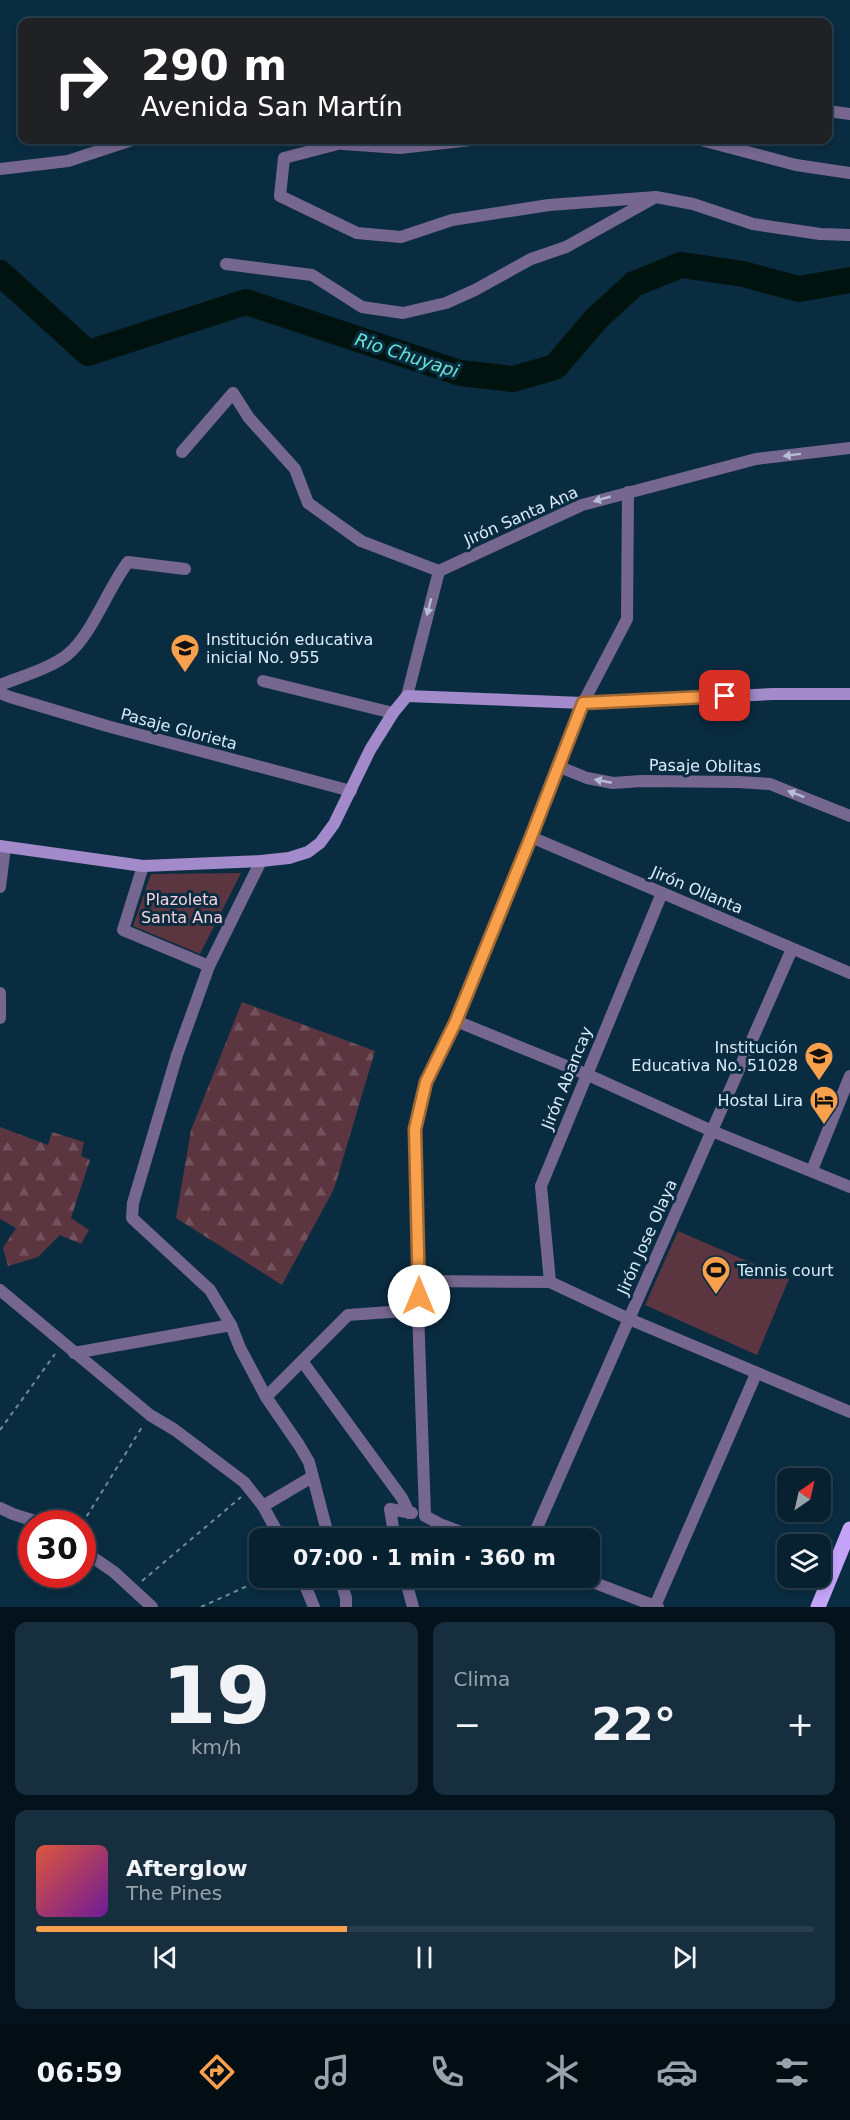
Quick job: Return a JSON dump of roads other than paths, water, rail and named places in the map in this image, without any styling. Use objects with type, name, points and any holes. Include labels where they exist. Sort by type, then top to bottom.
[{"type":"main road","points":[[3,847],[143,866],[261,861],[289,858],[308,852],[320,843],[334,824],[370,750],[406,696],[583,703],[773,694],[850,694]]},
{"type":"main road","points":[[818,1607],[850,1529]]},
{"type":"street","points":[[832,112],[850,114]]},
{"type":"street","points":[[0,169],[68,160],[119,144]]},
{"type":"street","points":[[340,144],[284,158],[280,196],[357,233],[401,237],[452,220],[549,205],[656,198],[693,204],[753,224],[820,234],[850,235]]},
{"type":"street","points":[[365,144],[400,148],[436,144]]},
{"type":"street","points":[[716,144],[796,165],[850,173]]},
{"type":"street","points":[[226,264],[312,275],[362,307],[403,313],[456,299],[531,259],[566,247],[656,198]]},
{"type":"street","points":[[182,452],[233,393],[249,418],[295,469],[308,503],[361,541],[439,571],[406,696]]},
{"type":"street","name":"Jirón Santa Ana","points":[[439,571],[582,504],[756,459],[850,448]]},
{"type":"street","points":[[425,1516],[415,1129],[426,1082],[456,1021],[583,703],[627,619],[628,492]]},
{"type":"street","points":[[0,685],[57,662],[70,653],[90,626],[118,574],[128,562],[185,569]]},
{"type":"street","points":[[263,681],[393,713]]},
{"type":"street","name":"Pasaje Glorieta","points":[[0,693],[10,698],[106,726],[351,791]]},
{"type":"street","name":"Pasaje Oblitas","points":[[557,766],[587,778],[613,783],[641,781],[770,784],[850,816]]},
{"type":"street","name":"Jirón Ollanta","points":[[531,837],[850,973]]},
{"type":"street","points":[[0,887],[3,847]]},
{"type":"street","points":[[261,861],[209,966],[177,1055],[133,1203],[132,1218],[210,1290],[231,1325],[240,1348],[266,1397],[309,1462],[326,1528]]},
{"type":"street","points":[[143,866],[123,930],[209,966]]},
{"type":"street","name":"Jirón Abancay","points":[[549,1282],[541,1186],[662,893]]},
{"type":"street","name":"Jirón Jose Olaya","points":[[537,1528],[792,949]]},
{"type":"street","points":[[0,993],[0,1018]]},
{"type":"street","points":[[456,1021],[586,1074],[712,1131],[850,1187]]},
{"type":"street","points":[[812,1170],[850,1076]]},
{"type":"street","points":[[419,1281],[549,1282],[756,1374],[850,1412]]},
{"type":"street","points":[[0,1290],[150,1415],[244,1482],[263,1506],[275,1528]]},
{"type":"street","points":[[266,1397],[348,1315],[418,1310]]},
{"type":"street","points":[[74,1353],[231,1325]]},
{"type":"street","points":[[302,1361],[402,1498],[409,1513]]},
{"type":"street","points":[[600,1585],[656,1606],[756,1374]]},
{"type":"street","points":[[263,1506],[312,1478]]},
{"type":"street","points":[[0,1508],[18,1516]]},
{"type":"street","points":[[393,1528],[390,1509],[425,1516],[450,1528]]},
{"type":"street","points":[[96,1560],[114,1572],[152,1607]]},
{"type":"street","points":[[306,1588],[314,1607]]},
{"type":"street","points":[[343,1588],[346,1607]]},
{"type":"street","points":[[408,1588],[413,1607]]},
{"type":"waterway","name":"Rio Chuyapi","points":[[0,273],[88,353],[246,302],[460,373],[513,379],[555,367],[596,319],[634,284],[681,265],[743,274],[799,289],[850,280]]},
{"type":"place","name":"Institución educativa inicial No. 955","points":[[185,674]]},
{"type":"place","name":"Institución Educativa No. 51028","points":[[819,1082]]},
{"type":"place","name":"Hostal Lira","points":[[824,1126]]},
{"type":"place","name":"Tennis court","points":[[716,1296]]},
{"type":"park label","name":"Plazoleta Santa Ana","points":[[182,908]]}]
